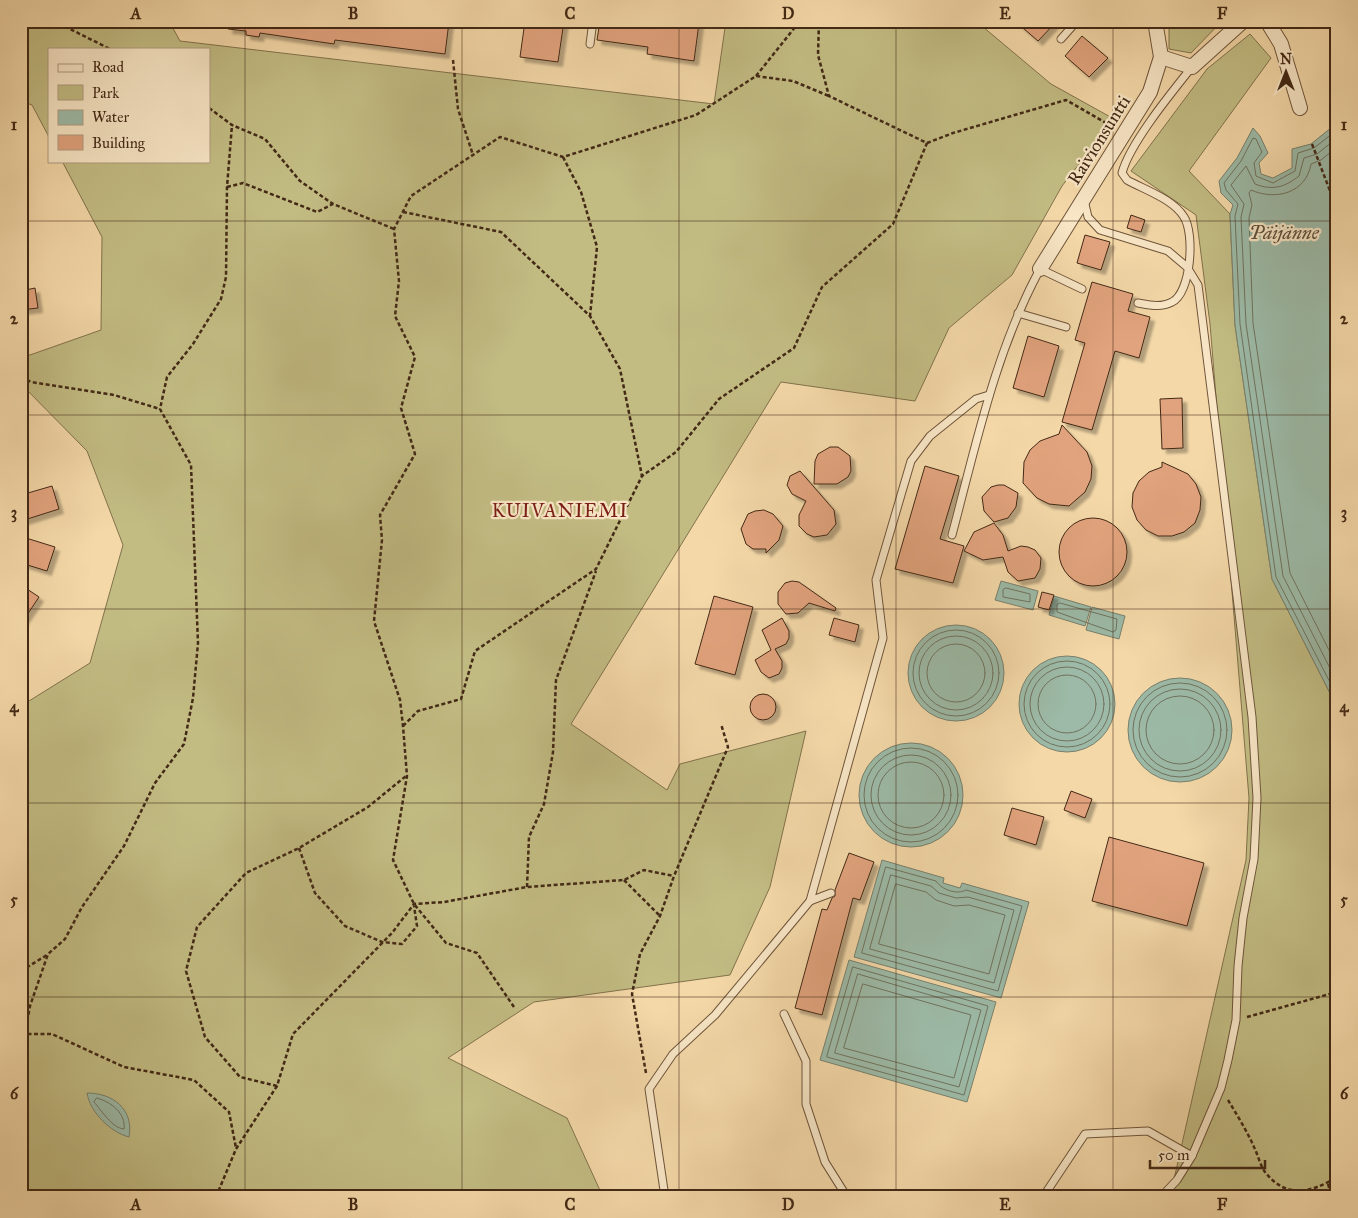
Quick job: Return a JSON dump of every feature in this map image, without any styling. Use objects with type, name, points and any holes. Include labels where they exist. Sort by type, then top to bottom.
[{"type":"street","name":"Raivionsuntti","points":[[1040,269],[1150,92],[1161,57],[1155,21]]},
{"type":"street","points":[[1161,57],[1192,67],[1242,21]]},
{"type":"street","points":[[1267,21],[1280,44],[1300,108]]},
{"type":"lane","points":[[590,44],[593,21]]},
{"type":"lane","points":[[1061,38],[1077,21]]},
{"type":"lane","points":[[1138,303],[1156,306],[1172,302],[1182,291],[1191,248],[1190,230],[1184,217],[1176,207],[1127,180],[1122,173],[1124,164],[1151,122],[1192,67]]},
{"type":"lane","points":[[1084,200],[1088,217],[1100,230],[1168,251],[1187,267],[1198,285],[1252,718],[1257,798],[1256,824],[1254,859],[1238,966],[1236,1020],[1220,1088],[1192,1156],[1177,1180],[1161,1197]]},
{"type":"lane","points":[[952,535],[989,395],[1018,313],[1040,269],[1082,290]]},
{"type":"lane","points":[[1018,313],[1066,327]]},
{"type":"lane","points":[[665,1197],[649,1089],[673,1054],[714,1015],[810,901],[883,638],[876,580],[911,461],[930,436],[976,399],[989,395]]},
{"type":"lane","points":[[810,901],[831,893]]},
{"type":"lane","points":[[784,1014],[806,1061],[806,1104],[825,1162],[847,1197]]},
{"type":"lane","points":[[1041,1197],[1045,1194],[1085,1134],[1148,1131],[1192,1156]]},
{"type":"path","points":[[61,21],[66,27],[108,48]]},
{"type":"path","points":[[514,1007],[477,954],[446,944],[414,904],[393,860],[407,776],[400,700],[374,621],[382,540],[380,515],[415,454],[401,408],[415,357],[395,316],[399,281],[394,229],[412,196],[500,137],[563,157],[696,115],[756,76],[800,21]]},
{"type":"path","points":[[819,21],[818,55],[829,96]]},
{"type":"path","points":[[453,60],[458,109],[473,155]]},
{"type":"path","points":[[756,76],[793,82],[829,96],[927,143]]},
{"type":"path","points":[[527,887],[529,837],[544,804],[553,752],[556,680],[596,569],[642,476],[676,452],[719,400],[794,348],[822,287],[893,224],[927,143],[953,133],[1066,100],[1125,134]]},
{"type":"path","points":[[210,109],[232,125],[265,138],[300,181],[334,204],[394,229]]},
{"type":"path","points":[[21,971],[48,954],[65,938],[82,908],[124,846],[155,783],[184,744],[193,698],[198,643],[192,465],[160,409],[167,377],[193,344],[221,300],[226,277],[227,187],[232,125]]},
{"type":"path","points":[[1312,144],[1337,209]]},
{"type":"path","points":[[563,157],[581,192],[597,247],[590,316]]},
{"type":"path","points":[[227,187],[243,183],[317,212],[334,204]]},
{"type":"path","points":[[403,212],[501,232],[590,316],[620,369],[642,476]]},
{"type":"path","points":[[21,377],[30,382],[114,395],[160,409]]},
{"type":"path","points":[[403,726],[418,711],[461,699],[475,651],[596,569]]},
{"type":"path","points":[[649,1089],[632,994],[640,954],[660,916],[674,876],[728,747],[721,724]]},
{"type":"path","points":[[277,1086],[240,1077],[205,1037],[186,971],[197,927],[246,873],[299,848],[368,807],[407,776]]},
{"type":"path","points":[[299,848],[314,892],[345,926],[382,942],[402,944],[417,926],[414,904]]},
{"type":"path","points":[[216,1197],[236,1149],[277,1086],[293,1034],[392,933],[414,904],[444,902],[527,887],[624,880],[644,870],[674,876]]},
{"type":"path","points":[[624,880],[660,916]]},
{"type":"path","points":[[25,1034],[30,1006],[48,954]]},
{"type":"path","points":[[1236,1020],[1337,992]]},
{"type":"path","points":[[21,1034],[52,1034],[124,1067],[194,1080],[229,1112],[236,1149]]},
{"type":"path","points":[[1220,1088],[1254,1147],[1265,1172],[1280,1187],[1299,1193],[1337,1178]]},
{"type":"path","points":[[1327,1183],[1332,1197]]},
{"type":"green space","points":[[21,21],[169,21],[180,41],[714,104],[726,21],[976,21],[1051,84],[1114,119],[1062,186],[1012,275],[949,328],[915,401],[781,382],[571,724],[667,790],[680,764],[806,731],[770,887],[730,975],[534,1002],[448,1058],[567,1118],[603,1197],[21,1197],[21,706],[90,663],[123,545],[87,451],[21,384],[21,354],[30,355],[101,330],[102,237],[63,162],[210,162],[210,48],[48,48],[48,135],[32,105],[21,101]]},
{"type":"green space","points":[[1169,21],[1222,21],[1191,53],[1169,49]]},
{"type":"green space","points":[[1250,34],[1271,58],[1189,171],[1230,214],[1235,325],[1272,579],[1337,707],[1337,1197],[1170,1197],[1246,860],[1249,798],[1210,324],[1196,215],[1131,171],[1207,69]]},
{"type":"water","name":"Päijänne","points":[[1337,123],[1337,707],[1272,579],[1235,325],[1230,214],[1233,205],[1221,193],[1219,181],[1237,158],[1253,128],[1260,136],[1268,153],[1259,163],[1261,174],[1273,178],[1292,168],[1292,149],[1311,144]]},
{"type":"water","points":[[1001,581],[1038,591],[1033,610],[995,600]]},
{"type":"water","points":[[1054,596],[1091,607],[1085,626],[1049,615]]},
{"type":"water","points":[[1092,607],[1125,616],[1119,639],[1086,630]]},
{"type":"water","points":[[956,625],[974,629],[990,639],[1000,655],[1004,673],[1000,691],[990,707],[974,717],[956,721],[938,717],[922,707],[912,691],[908,673],[912,655],[922,639],[938,629]]},
{"type":"water","points":[[1067,656],[1085,660],[1101,670],[1111,686],[1115,704],[1111,722],[1101,738],[1085,748],[1067,752],[1049,748],[1033,738],[1023,722],[1019,704],[1023,686],[1033,670],[1049,660]]},
{"type":"water","points":[[1180,678],[1200,682],[1209,686],[1217,693],[1224,701],[1228,710],[1232,730],[1228,750],[1224,759],[1217,767],[1209,774],[1200,778],[1180,782],[1160,778],[1151,774],[1143,767],[1136,759],[1132,750],[1128,730],[1132,710],[1136,701],[1143,693],[1151,686],[1160,682]]},
{"type":"water","points":[[911,743],[931,747],[948,758],[959,775],[963,795],[959,815],[948,832],[931,843],[911,847],[891,843],[874,832],[863,815],[859,795],[863,775],[874,758],[891,747]]},
{"type":"water","points":[[882,860],[944,878],[943,883],[960,888],[962,883],[1029,902],[1001,998],[854,957]]},
{"type":"water","points":[[849,960],[996,1002],[967,1102],[820,1060]]},
{"type":"water","points":[[87,1093],[105,1096],[120,1105],[128,1118],[130,1127],[129,1137],[115,1131],[102,1120],[92,1107]]},
{"type":"building","points":[[229,21],[449,22],[445,54],[335,40],[334,44],[260,33],[259,37],[246,35],[246,31],[228,29]]},
{"type":"building","points":[[525,21],[564,21],[558,62],[520,57]]},
{"type":"building","points":[[600,21],[699,23],[694,61],[647,54],[648,47],[597,40]]},
{"type":"building","points":[[1015,21],[1057,21],[1038,41]]},
{"type":"building","points":[[1082,36],[1108,58],[1089,77],[1065,56]]},
{"type":"building","points":[[1131,215],[1145,220],[1141,232],[1127,228]]},
{"type":"building","points":[[1085,235],[1110,242],[1101,270],[1077,263]]},
{"type":"building","points":[[1092,282],[1133,294],[1128,311],[1150,317],[1139,358],[1115,351],[1092,430],[1062,422],[1085,343],[1075,340]]},
{"type":"building","points":[[35,288],[38,308],[21,310],[21,291]]},
{"type":"building","points":[[1028,336],[1059,346],[1044,397],[1013,388]]},
{"type":"building","points":[[1182,398],[1183,448],[1162,449],[1160,399]]},
{"type":"building","points":[[1062,425],[1087,452],[1092,466],[1091,479],[1085,492],[1069,506],[1049,504],[1037,498],[1023,483],[1024,462],[1030,450],[1040,441],[1059,434]]},
{"type":"building","points":[[830,447],[838,447],[850,456],[851,471],[848,477],[837,484],[814,484],[815,461],[818,454]]},
{"type":"building","points":[[1162,462],[1188,474],[1196,484],[1201,497],[1200,510],[1195,523],[1184,532],[1172,536],[1158,536],[1146,530],[1137,520],[1132,507],[1133,493],[1139,481],[1149,472],[1162,467]]},
{"type":"building","points":[[925,466],[959,476],[940,539],[964,546],[953,583],[895,569]]},
{"type":"building","points":[[800,471],[834,510],[836,524],[827,535],[814,537],[807,534],[799,526],[799,515],[806,501],[792,494],[787,485],[790,476]]},
{"type":"building","points":[[1004,485],[1018,493],[1016,507],[1008,518],[994,522],[984,511],[982,497],[991,487]]},
{"type":"building","points":[[52,486],[59,509],[21,521],[21,495]]},
{"type":"building","points":[[764,510],[773,514],[783,526],[779,540],[766,553],[766,549],[753,549],[746,544],[741,529],[748,514]]},
{"type":"building","points":[[1086,518],[1100,518],[1112,523],[1122,533],[1127,545],[1127,559],[1122,571],[1112,581],[1100,586],[1086,586],[1074,581],[1064,571],[1059,559],[1059,545],[1064,533],[1074,523]]},
{"type":"building","points":[[994,523],[1003,535],[1008,551],[1021,546],[1028,547],[1035,550],[1041,558],[1040,569],[1035,578],[1018,581],[1008,572],[1003,557],[983,560],[964,551],[974,532]]},
{"type":"building","points":[[26,538],[55,547],[47,571],[21,563],[21,553]]},
{"type":"building","points":[[799,582],[836,608],[835,611],[809,603],[798,613],[786,614],[778,604],[778,592],[785,583]]},
{"type":"building","points":[[21,585],[39,597],[21,624]]},
{"type":"building","points":[[1042,592],[1054,595],[1049,610],[1038,607]]},
{"type":"building","points":[[714,596],[753,607],[735,675],[695,664]]},
{"type":"building","points":[[782,618],[789,631],[789,638],[786,644],[775,649],[782,661],[782,668],[779,674],[769,678],[761,672],[755,660],[771,650],[762,630]]},
{"type":"building","points":[[834,618],[859,625],[855,642],[829,635]]},
{"type":"building","points":[[763,694],[772,698],[776,707],[772,716],[763,720],[754,716],[750,707],[754,698]]},
{"type":"building","points":[[1071,791],[1092,799],[1085,818],[1064,810]]},
{"type":"building","points":[[1012,808],[1044,817],[1036,845],[1004,835]]},
{"type":"building","points":[[1109,837],[1204,863],[1187,926],[1092,901]]},
{"type":"building","points":[[849,853],[874,862],[860,900],[853,898],[822,1015],[795,1008],[822,909],[827,910],[832,898],[835,896],[835,890]]},
{"type":"district","name":"KUIVANIEMI","points":[[560,510]]}]
